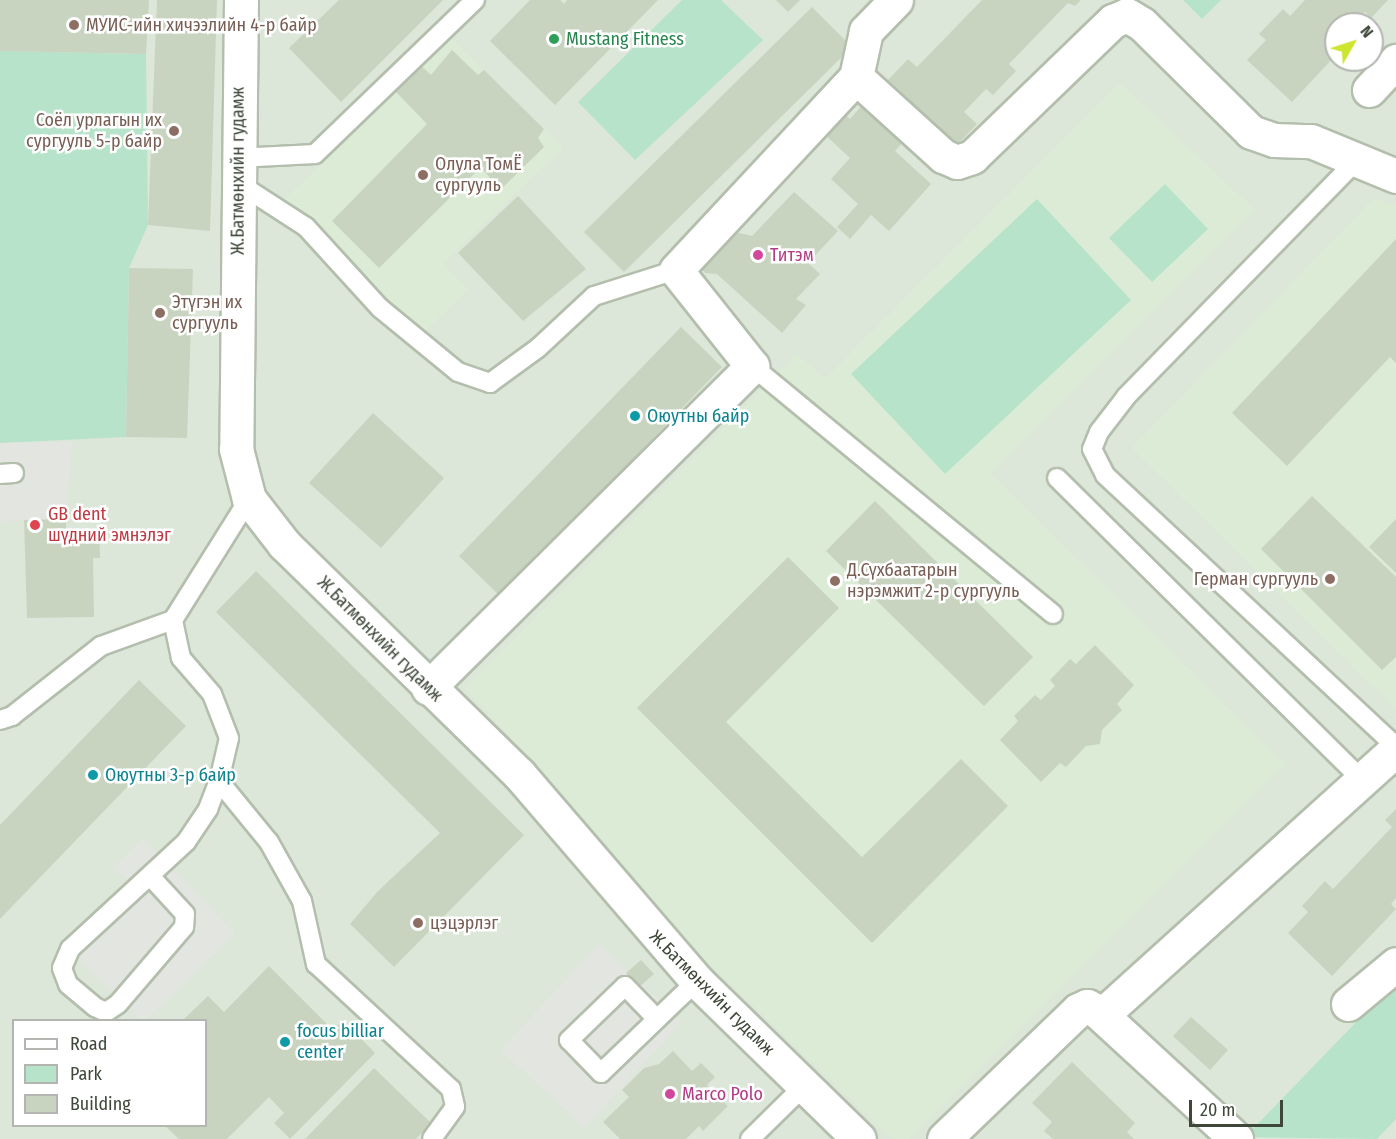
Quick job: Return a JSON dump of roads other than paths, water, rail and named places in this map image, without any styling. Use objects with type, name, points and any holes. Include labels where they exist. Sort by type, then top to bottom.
[{"type":"street","name":"Ж.Батмөнхийн гудамж","points":[[241,0],[236,449],[249,499],[284,544],[428,688],[519,774],[697,981],[859,1139]]},
{"type":"street","points":[[428,688],[752,366],[676,270],[856,77],[866,31],[896,0]]},
{"type":"street","points":[[856,77],[943,156],[957,162],[972,157],[1113,21],[1127,15],[1142,24],[1251,132],[1274,140],[1311,141],[1396,176]]},
{"type":"street","points":[[1369,90],[1396,61]]},
{"type":"street","points":[[1102,1015],[1364,781],[1396,747]]},
{"type":"street","points":[[1348,1004],[1396,964]]},
{"type":"street","points":[[944,1139],[1078,1010],[1087,1006],[1102,1015],[1236,1139]]},
{"type":"lane","points":[[238,170],[315,154],[475,0]]},
{"type":"lane","points":[[1358,160],[1126,397],[1099,432],[1092,449],[1105,474],[1396,747]]},
{"type":"lane","points":[[238,170],[306,227],[380,308],[458,372],[490,383],[538,348],[594,296],[676,270]]},
{"type":"lane","points":[[752,366],[1053,614]]},
{"type":"lane","points":[[1058,478],[1364,781]]},
{"type":"lane","points":[[0,720],[12,716],[101,646],[173,620],[249,499]]},
{"type":"lane","points":[[151,877],[185,914],[184,927],[118,1004],[106,1012],[94,1007],[68,984],[62,968],[69,949],[151,877],[186,842],[208,809],[219,781],[229,738],[212,694],[181,658],[173,620]]},
{"type":"lane","points":[[219,781],[269,842],[302,901],[316,964],[451,1089],[455,1107],[432,1139]]},
{"type":"lane","points":[[657,1019],[625,986],[569,1040],[601,1073],[697,981]]},
{"type":"lane","points":[[750,1139],[805,1084]]},
{"type":"place","name":"МУИС-ийн хичээлийн 4-р байр","points":[[74,25]]},
{"type":"place","name":"Mustang Fitness","points":[[554,39]]},
{"type":"place","name":"Соёл урлагын их сургууль 5-р байр","points":[[174,131]]},
{"type":"place","name":"Олула ТомЁ сургууль","points":[[423,175]]},
{"type":"place","name":"Титэм","points":[[758,255]]},
{"type":"place","name":"Этүгэн их сургууль","points":[[160,313]]},
{"type":"place","name":"Оюутны байр","points":[[635,416]]},
{"type":"place","name":"GB dent шүдний эмнэлэг","points":[[35,525]]},
{"type":"place","name":"Герман сургууль","points":[[1330,579]]},
{"type":"place","name":"Д.Сүхбаатарын нэрэмжит 2-р сургууль","points":[[835,581]]},
{"type":"place","name":"Оюутны 3-р байр","points":[[93,775]]},
{"type":"place","name":"цэцэрлэг","points":[[418,923]]},
{"type":"place","name":"focus billiar center","points":[[285,1042]]},
{"type":"place","name":"Marco Polo","points":[[670,1094]]}]
